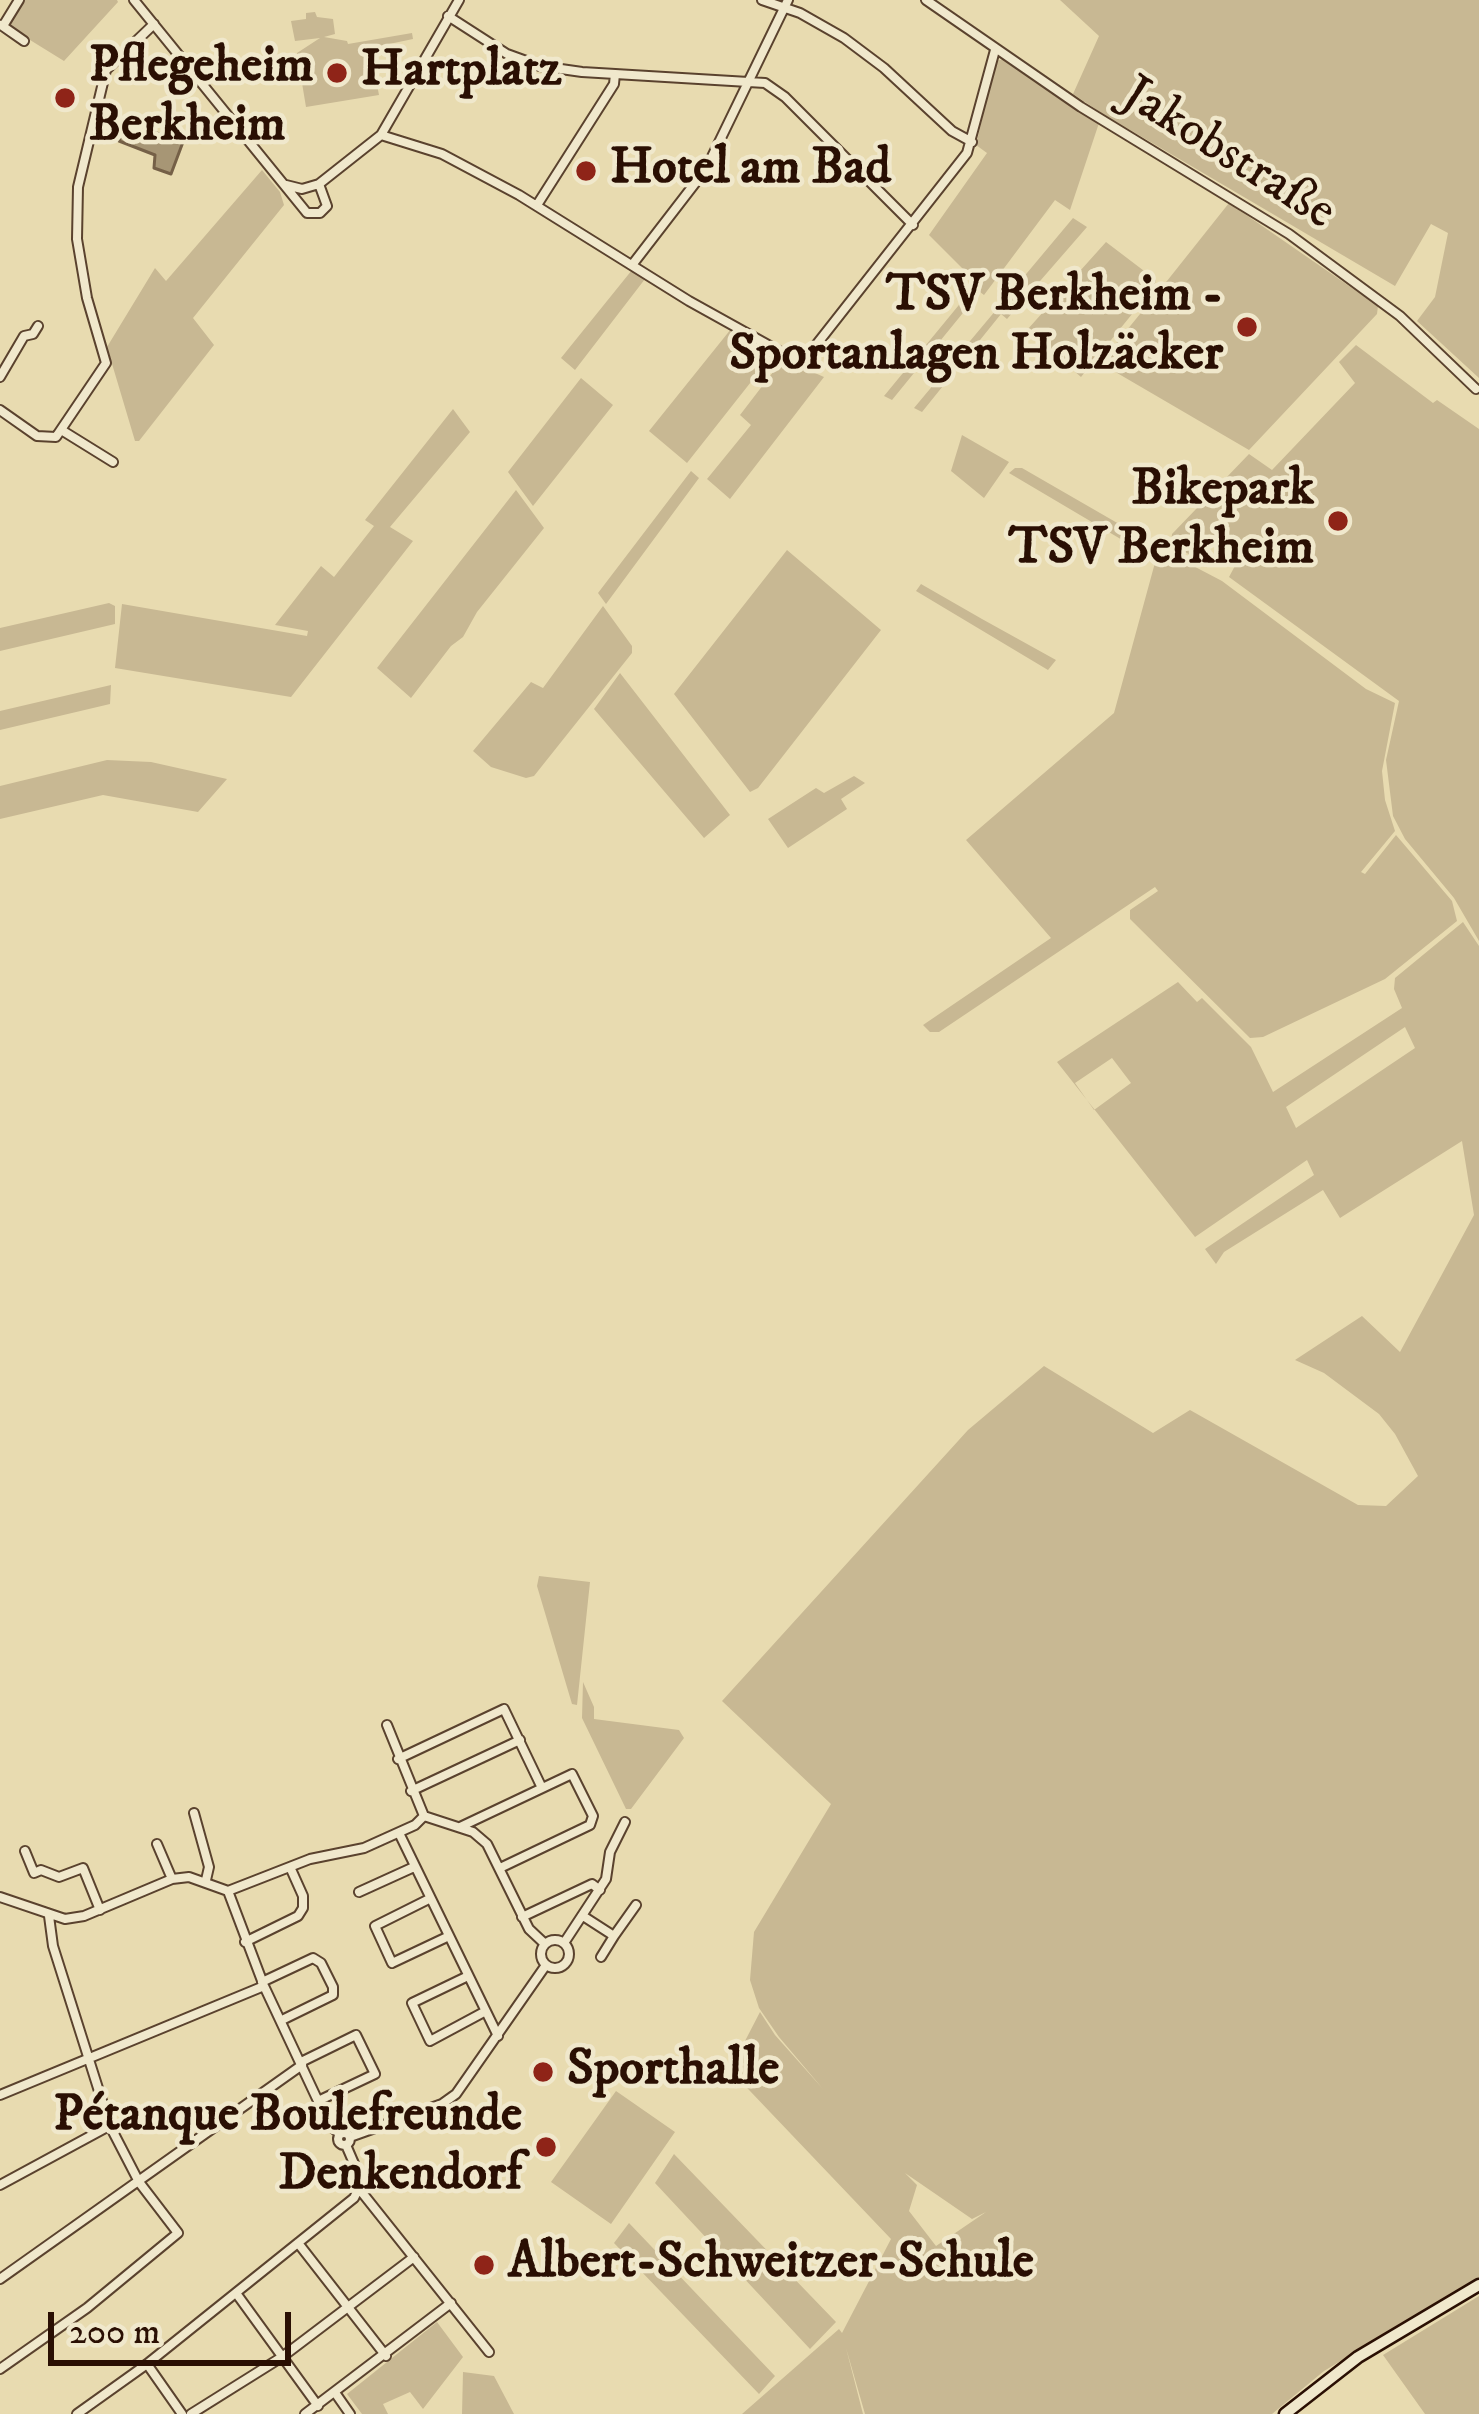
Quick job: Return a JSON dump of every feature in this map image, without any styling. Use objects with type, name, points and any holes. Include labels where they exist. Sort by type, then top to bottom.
[{"type":"main road","points":[[1285,2414],[1358,2357],[1479,2285]]},
{"type":"street","points":[[19,0],[2,25],[24,40]]},
{"type":"street","points":[[134,0],[300,207],[314,214],[327,206],[319,184]]},
{"type":"street","points":[[285,184],[302,189],[319,184],[381,135],[459,0]]},
{"type":"street","points":[[762,0],[786,4],[861,50],[952,131],[972,142]]},
{"type":"street","name":"Jakobstraße","points":[[926,0],[1081,107],[1289,233],[1393,309],[1476,389]]},
{"type":"street","points":[[632,265],[706,169],[786,4]]},
{"type":"street","points":[[448,16],[516,58],[551,68],[765,83],[785,97],[914,225]]},
{"type":"street","points":[[0,410],[47,439],[63,431],[106,363],[77,239],[76,201],[108,65],[154,24]]},
{"type":"street","points":[[381,135],[442,154],[537,205],[797,361],[809,354],[963,160],[972,142],[995,50]]},
{"type":"street","points":[[537,205],[614,85],[616,74]]},
{"type":"street","points":[[0,377],[24,337],[38,326]]},
{"type":"street","points":[[63,431],[113,462]]},
{"type":"street","points":[[398,1759],[504,1709],[542,1788]]},
{"type":"street","points":[[387,1724],[424,1816],[473,1832],[488,1844],[523,1917],[545,1944]]},
{"type":"street","points":[[411,1792],[520,1740]]},
{"type":"street","points":[[460,1827],[572,1774],[593,1816],[590,1825],[500,1868]]},
{"type":"street","points":[[194,1813],[209,1867],[206,1880]]},
{"type":"street","points":[[228,1891],[364,1848],[424,1816]]},
{"type":"street","points":[[564,1943],[606,1879],[610,1852],[625,1822]]},
{"type":"street","points":[[399,1833],[499,2037]]},
{"type":"street","points":[[157,1844],[172,1879]]},
{"type":"street","points":[[25,1851],[34,1873],[41,1870],[59,1877],[82,1868],[100,1910]]},
{"type":"street","points":[[359,1892],[414,1867]]},
{"type":"street","points":[[245,1942],[298,1916],[303,1896],[290,1868]]},
{"type":"street","points":[[0,1898],[65,1919],[189,1876],[228,1891],[263,1984],[318,2101],[333,2128],[346,2139],[362,2182],[360,2190],[298,2243],[147,2364],[76,2414]]},
{"type":"street","points":[[523,1917],[592,1885],[600,1890]]},
{"type":"street","points":[[429,1899],[375,1926],[392,1963],[447,1937]]},
{"type":"street","points":[[602,1957],[636,1905]]},
{"type":"street","points":[[0,2369],[87,2308],[178,2233],[139,2182],[110,2126],[86,2060],[49,1916]]},
{"type":"street","points":[[584,1916],[614,1936]]},
{"type":"street","points":[[552,1940],[564,1943],[569,1953],[566,1962],[558,1968],[546,1965],[540,1953],[545,1944],[552,1940]]},
{"type":"street","points":[[0,2096],[263,1984],[313,1958],[321,1963],[333,1995],[282,2020]]},
{"type":"street","points":[[346,2139],[442,2104],[456,2094],[546,1965]]},
{"type":"street","points":[[466,1977],[412,2003],[430,2041],[484,2012]]},
{"type":"street","points":[[0,2279],[301,2063],[356,2035],[375,2074],[318,2101]]},
{"type":"street","points":[[0,2186],[110,2126]]},
{"type":"street","points":[[360,2190],[489,2352]]},
{"type":"street","points":[[298,2243],[386,2356]]},
{"type":"street","points":[[147,2364],[187,2414],[282,2357],[414,2257]]},
{"type":"street","points":[[236,2293],[317,2406]]},
{"type":"street","points":[[305,2414],[451,2303]]},
{"type":"street","points":[[336,2394],[350,2414]]},
{"type":"street","points":[[93,2403],[98,2414]]},
{"type":"shaded area","points":[[22,0],[118,2],[64,61],[9,27]]},
{"type":"shaded area","points":[[1060,0],[1479,0],[1479,378],[1417,321],[1435,297],[1448,233],[1431,224],[1395,286],[1103,114],[1073,94],[1099,36]]},
{"type":"shaded area","name":"Hartplatz","points":[[315,12],[317,17],[333,19],[335,34],[324,37],[348,44],[412,33],[413,39],[370,48],[379,95],[306,107],[297,53],[320,38],[295,41],[291,21]]},
{"type":"shaded area","points":[[1003,59],[1099,123],[1070,210],[1055,200],[984,295],[980,292],[892,400],[884,396],[977,283],[929,235],[987,153],[976,145],[996,61]]},
{"type":"shaded area","points":[[127,118],[183,142],[171,174],[154,168],[155,155],[119,141]]},
{"type":"shaded area","points":[[262,170],[284,205],[193,318],[214,345],[135,441],[107,347],[155,268],[166,281]]},
{"type":"shaded area","name":"TSV Berkheim - Sportanlagen Holzäcker","points":[[1229,203],[1378,306],[1377,314],[1249,450],[1100,363],[1149,303],[1158,299],[1163,286]]},
{"type":"shaded area","points":[[1073,218],[1087,227],[1007,319],[1001,314],[922,412],[914,408]]},
{"type":"shaded area","points":[[1106,242],[1156,280],[1081,377],[1027,330]]},
{"type":"shaded area","points":[[632,270],[645,279],[575,370],[561,358]]},
{"type":"shaded area","points":[[731,329],[773,354],[687,463],[649,431]]},
{"type":"shaded area","points":[[1356,345],[1433,403],[1437,400],[1479,429],[1479,941],[1454,898],[1405,839],[1393,816],[1386,760],[1399,701],[1229,577],[1254,539],[1250,534],[1234,553],[1211,539],[1194,557],[1171,544],[1172,534],[1249,454],[1272,470],[1355,383],[1339,362]]},
{"type":"shaded area","points":[[783,359],[824,377],[730,499],[707,479],[751,425],[740,415]]},
{"type":"shaded area","points":[[581,378],[613,405],[533,506],[508,472]]},
{"type":"shaded area","points":[[453,409],[470,432],[390,527],[413,541],[291,697],[115,668],[122,604],[307,636],[308,631],[275,625],[321,566],[334,577],[374,526],[365,520]]},
{"type":"shaded area","points":[[962,435],[1009,462],[984,498],[951,471]]},
{"type":"shaded area","points":[[1015,468],[1152,543],[1151,557],[1009,473]]},
{"type":"shaded area","points":[[691,471],[699,478],[606,604],[598,593]]},
{"type":"shaded area","points":[[516,490],[544,528],[411,698],[377,668]]},
{"type":"shaded area","points":[[1159,548],[1222,581],[1366,689],[1395,703],[1382,771],[1395,831],[1361,872],[1365,874],[1396,835],[1452,901],[1457,921],[1385,979],[1263,1037],[1250,1038],[1130,919],[1130,910],[1158,891],[1155,887],[939,1032],[930,1032],[923,1025],[1051,938],[966,840],[1114,713]]},
{"type":"shaded area","points":[[787,550],[881,630],[758,788],[750,792],[674,694]]},
{"type":"shaded area","points":[[921,584],[1056,660],[1048,670],[916,591]]},
{"type":"shaded area","points":[[109,603],[115,606],[115,624],[0,651],[0,628]]},
{"type":"shaded area","points":[[603,606],[632,646],[632,653],[534,776],[491,767],[473,751],[531,682],[543,688]]},
{"type":"shaded area","points":[[620,673],[730,815],[704,838],[594,709]]},
{"type":"shaded area","points":[[111,685],[110,704],[0,730],[0,711]]},
{"type":"shaded area","points":[[107,760],[151,762],[227,779],[198,812],[103,795],[0,819],[0,786]]},
{"type":"shaded area","points":[[854,776],[865,783],[841,799],[847,809],[788,848],[768,819],[816,788],[824,793]]},
{"type":"shaded area","points":[[1463,922],[1479,946],[1479,2278],[1324,2371],[1272,2414],[865,2414],[846,2348],[863,2414],[742,2414],[839,2329],[842,2333],[891,2239],[730,2070],[760,2012],[823,2089],[759,2008],[750,1980],[754,1932],[831,1804],[722,1701],[968,1430],[1044,1366],[1153,1433],[1190,1410],[1358,1505],[1386,1506],[1418,1476],[1379,1414],[1324,1373],[1295,1360],[1362,1316],[1400,1352],[1474,1215],[1462,1141],[1340,1218],[1323,1190],[1224,1252],[1216,1264],[1205,1249],[1314,1175],[1307,1160],[1195,1237],[1095,1110],[1131,1083],[1112,1058],[1075,1083],[1087,1100],[1057,1062],[1178,982],[1197,1002],[1202,998],[1251,1047],[1273,1092],[1402,1008],[1395,978]],"holes":[[[1405,1027],[1415,1048],[1296,1128],[1286,1107]],[[905,2173],[972,2219],[986,2212],[936,2246],[909,2211],[917,2185]]]},
{"type":"shaded area","points":[[539,1576],[590,1582],[577,1705],[572,1704],[537,1586]]},
{"type":"shaded area","points":[[583,1682],[594,1719],[679,1730],[684,1738],[631,1809],[626,1809],[582,1718]]},
{"type":"shaded area","points":[[616,2091],[675,2132],[611,2224],[551,2182]]},
{"type":"shaded area","points":[[674,2154],[836,2322],[810,2349],[655,2183]]},
{"type":"shaded area","points":[[629,2223],[775,2376],[759,2394],[614,2243]]},
{"type":"shaded area","points":[[1479,2296],[1479,2414],[1425,2414],[1383,2355]]},
{"type":"shaded area","points":[[437,2322],[463,2357],[423,2409],[410,2392],[383,2404],[388,2414],[362,2414],[347,2394]]},
{"type":"shaded area","points":[[463,2372],[494,2376],[514,2414],[462,2414]]},
{"type":"place","name":"Hartplatz","points":[[337,73]]},
{"type":"place","name":"Pflegeheim Berkheim","points":[[65,98]]},
{"type":"place","name":"Hotel am Bad","points":[[586,171]]},
{"type":"place","name":"TSV Berkheim - Sportanlagen Holzäcker","points":[[1247,327]]},
{"type":"place","name":"Bikepark TSV Berkheim","points":[[1338,521]]},
{"type":"place","name":"Sporthalle","points":[[543,2072]]},
{"type":"place","name":"Pétanque Boulefreunde Denkendorf","points":[[546,2147]]},
{"type":"place","name":"Albert-Schweitzer-Schule","points":[[484,2265]]}]
